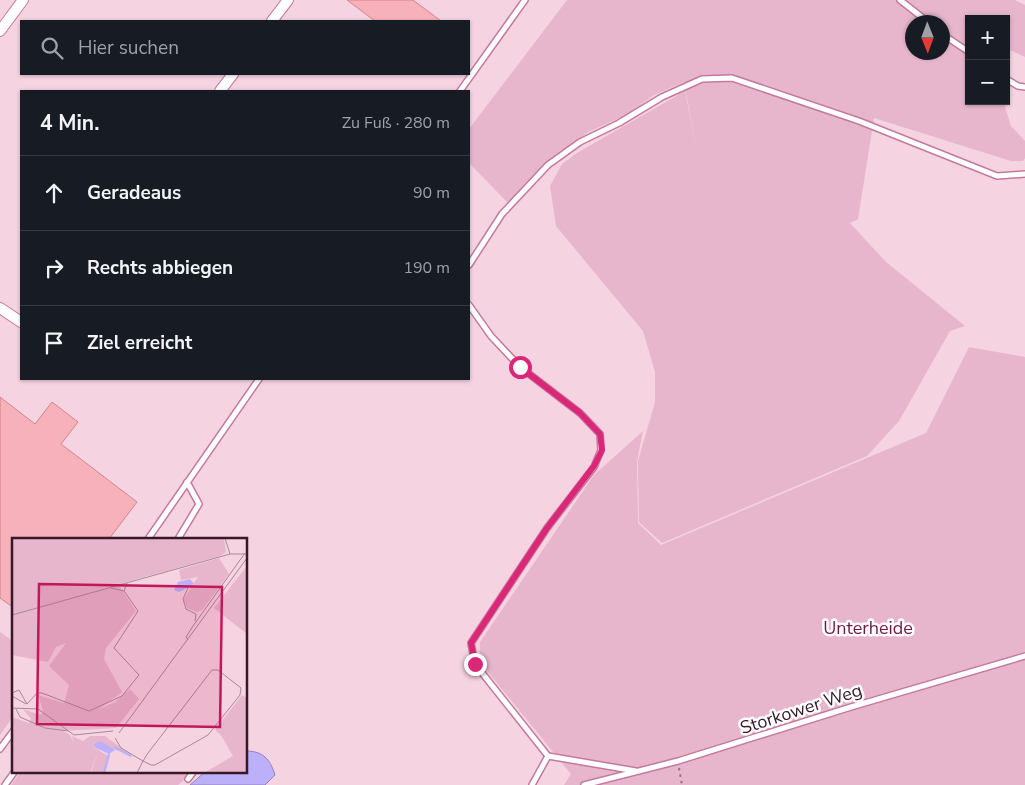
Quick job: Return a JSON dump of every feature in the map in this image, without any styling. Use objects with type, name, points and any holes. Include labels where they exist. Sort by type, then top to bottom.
[{"type":"street","points":[[0,31],[24,0]]},
{"type":"street","points":[[273,20],[288,0]]},
{"type":"street","points":[[221,90],[232,75]]},
{"type":"street","points":[[0,308],[20,321]]},
{"type":"lane","points":[[461,90],[525,0]]},
{"type":"lane","points":[[900,0],[919,15]]},
{"type":"lane","points":[[950,39],[965,49]]},
{"type":"lane","points":[[470,263],[502,214],[548,166],[580,142],[619,123],[662,97],[702,79],[732,78],[859,121],[997,176],[1025,174]]},
{"type":"lane","points":[[1010,81],[1018,86],[1025,87]]},
{"type":"lane","points":[[470,306],[491,336],[520,367],[580,413],[600,434],[602,450],[594,466],[547,528],[471,643],[475,664],[548,756],[638,772]]},
{"type":"lane","points":[[149,538],[258,380]]},
{"type":"lane","points":[[179,538],[199,504],[187,482]]},
{"type":"lane","name":"Storkower Weg","points":[[584,785],[678,761],[851,707],[1025,656]]},
{"type":"lane","points":[[0,749],[12,733]]},
{"type":"lane","points":[[532,785],[548,756]]},
{"type":"lane","points":[[5,785],[14,772]]},
{"type":"lane","points":[[188,779],[193,772]]},
{"type":"path","points":[[678,761],[682,785]]},
{"type":"green space","points":[[567,0],[1015,0],[1025,5],[1025,57],[1010,50],[1010,15],[965,15],[965,105],[1004,105],[1011,126],[1025,141],[1025,158],[1023,161],[1011,161],[874,118],[858,219],[850,223],[886,262],[965,326],[950,331],[899,421],[867,456],[662,543],[639,522],[638,461],[655,402],[655,372],[643,331],[556,226],[550,186],[562,164],[577,153],[685,91],[696,147],[684,82],[654,95],[628,114],[588,132],[538,171],[508,203],[470,164],[470,128]]},
{"type":"green space","name":"Unterheide","points":[[969,347],[1025,357],[1025,785],[564,785],[571,774],[479,661],[480,642],[594,475],[643,431],[637,461],[638,523],[661,545],[926,433]]},
{"type":"green space","points":[[0,632],[12,641],[12,718],[0,735]]},
{"type":"green space","points":[[20,772],[188,772],[183,781],[178,785],[11,785]]},
{"type":"shaded area","points":[[248,751],[257,752],[265,757],[271,764],[275,775],[265,785],[190,785],[205,772],[248,772]]},
{"type":"building","points":[[347,0],[413,0],[440,20],[374,20]]},
{"type":"building","points":[[0,397],[35,424],[52,402],[78,422],[61,444],[137,502],[110,538],[12,538],[12,607],[0,598]]},
{"type":"route","points":[[475,664],[471,643],[547,528],[594,466],[602,450],[600,434],[580,413],[520,367]]}]
